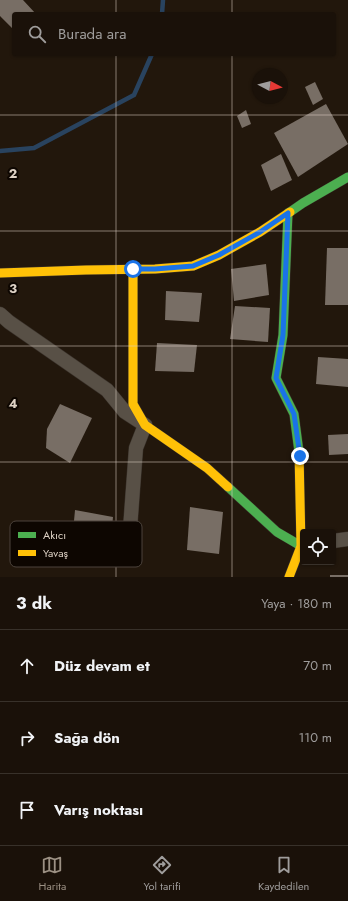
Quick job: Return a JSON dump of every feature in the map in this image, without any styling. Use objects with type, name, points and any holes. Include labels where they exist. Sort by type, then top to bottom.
[{"type":"street","points":[[0,273],[155,269],[193,266],[219,255],[260,232],[302,203],[348,177]]},
{"type":"street","points":[[288,213],[283,335],[276,378],[294,414],[300,456],[302,529]]},
{"type":"street","points":[[133,269],[133,404],[145,425]]},
{"type":"street","points":[[0,314],[9,322],[107,390],[125,412],[207,468],[277,532],[300,545]]},
{"type":"street","points":[[131,521],[136,448],[145,425]]},
{"type":"street","points":[[336,541],[348,539]]},
{"type":"street","points":[[289,577],[300,551]]},
{"type":"building","points":[[0,0],[23,0],[34,12],[12,12],[12,28],[0,16]]},
{"type":"building","points":[[315,82],[323,99],[313,105],[305,87]]},
{"type":"building","points":[[326,104],[348,144],[298,177],[274,133]]},
{"type":"building","points":[[246,110],[251,124],[242,128],[237,116]]},
{"type":"building","points":[[281,154],[292,180],[271,191],[261,165]]},
{"type":"building","points":[[327,248],[348,248],[348,305],[325,305]]},
{"type":"building","points":[[266,264],[269,295],[234,301],[231,269]]},
{"type":"building","points":[[166,291],[202,293],[199,322],[165,320]]},
{"type":"building","points":[[235,306],[270,308],[268,342],[230,339]]},
{"type":"building","points":[[157,343],[197,345],[194,372],[155,371]]},
{"type":"building","points":[[318,357],[348,359],[348,387],[316,384]]},
{"type":"building","points":[[60,404],[92,418],[70,463],[46,448],[47,429]]},
{"type":"building","points":[[348,434],[348,454],[329,455],[328,435]]},
{"type":"building","points":[[190,507],[223,512],[219,554],[187,550]]},
{"type":"building","points":[[75,510],[113,517],[113,521],[74,521]]},
{"type":"building","points":[[330,575],[348,575],[348,577],[330,577]]},
{"type":"waterway","points":[[162,12],[163,0]]},
{"type":"waterway","points":[[0,151],[34,148],[134,95],[151,56]]},
{"type":"traffic: fast","points":[[290,212],[348,177]]},
{"type":"traffic: fast","points":[[288,213],[283,335],[276,378],[294,414],[299,452]]},
{"type":"traffic: fast","points":[[228,487],[277,532],[300,545]]},
{"type":"traffic: slow","points":[[0,273],[155,269],[193,266],[219,255],[260,232],[290,212]]},
{"type":"traffic: slow","points":[[133,269],[133,404],[145,425],[207,468],[228,487]]},
{"type":"traffic: slow","points":[[289,577],[301,546],[299,452]]},
{"type":"route","points":[[133,269],[193,266],[219,255],[260,232],[288,213],[283,335],[276,378],[294,414],[300,456]]}]
